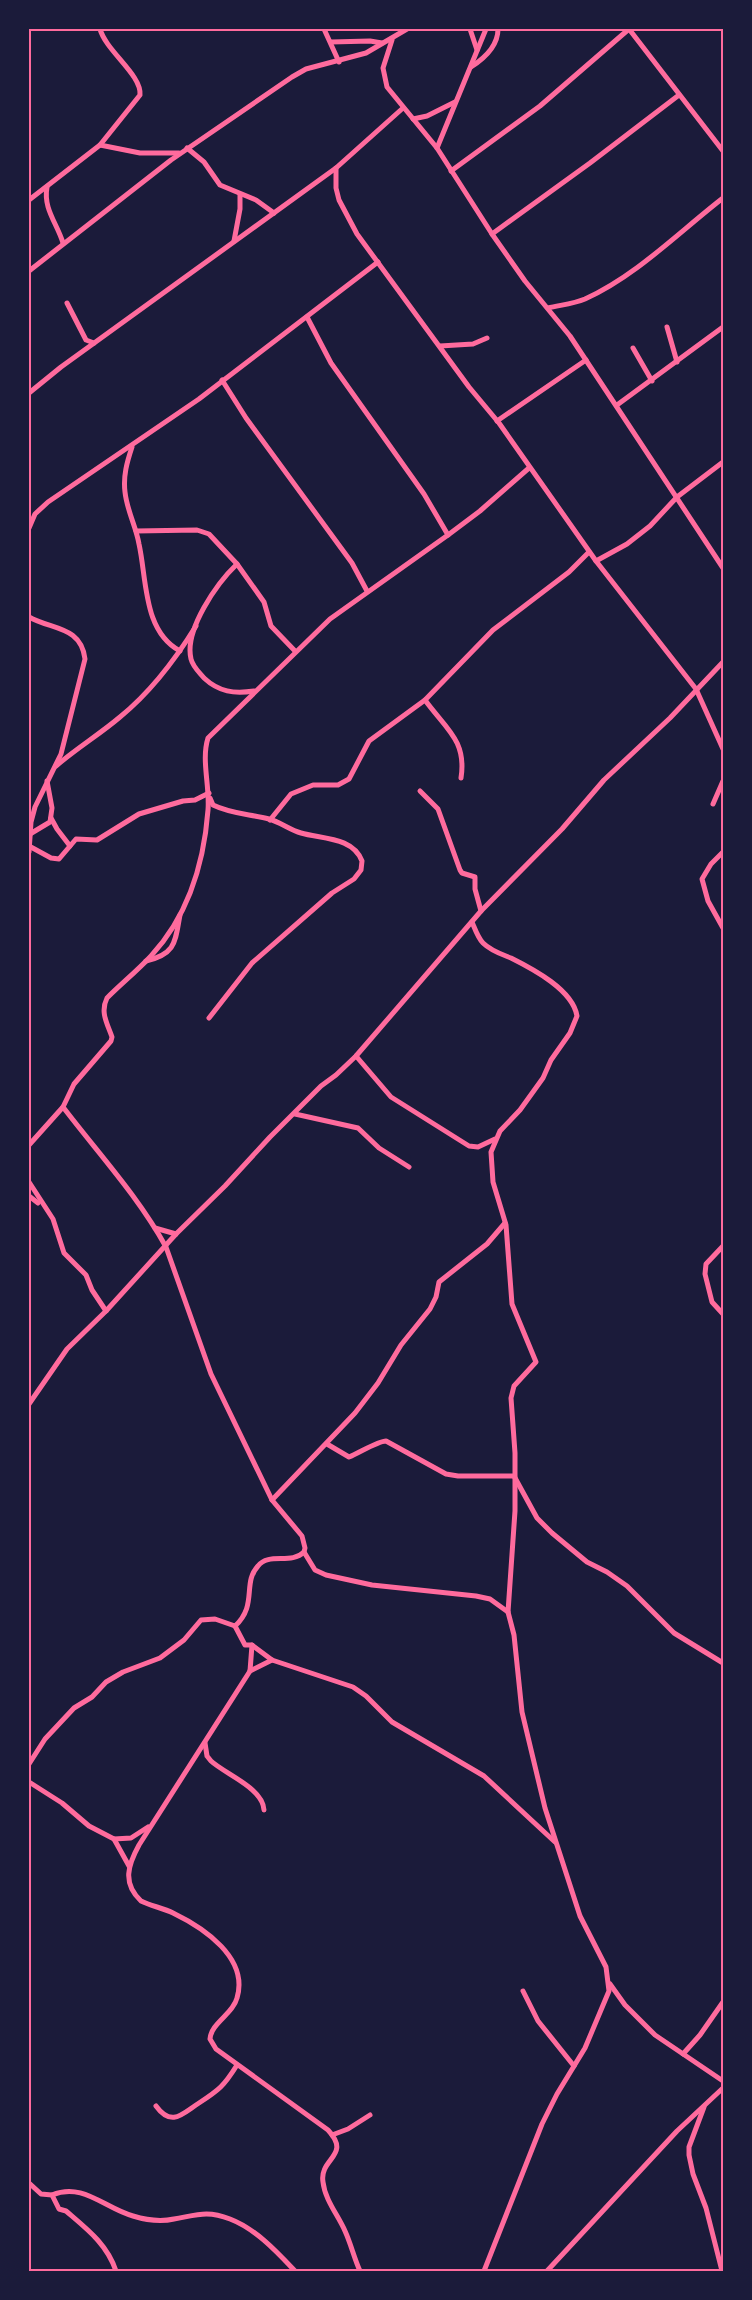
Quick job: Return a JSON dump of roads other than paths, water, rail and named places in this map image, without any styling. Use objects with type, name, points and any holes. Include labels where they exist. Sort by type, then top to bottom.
[{"type":"street","points":[[29,200],[100,146],[136,102],[140,92],[135,79],[105,40],[100,29]]},
{"type":"street","points":[[324,29],[339,62]]},
{"type":"street","points":[[29,271],[180,153],[299,73],[306,69],[339,62],[366,53],[382,43],[392,40],[408,29]]},
{"type":"street","points":[[470,29],[478,51]]},
{"type":"street","points":[[437,148],[486,29]]},
{"type":"street","points":[[471,67],[489,54],[498,29]]},
{"type":"street","points":[[451,171],[540,106],[629,29],[723,151]]},
{"type":"street","points":[[392,40],[383,68],[387,87],[437,148],[492,234],[586,360],[723,568]]},
{"type":"street","points":[[330,42],[370,41],[382,43]]},
{"type":"street","points":[[492,234],[590,163],[678,95]]},
{"type":"street","points":[[413,119],[427,116],[455,102]]},
{"type":"street","points":[[29,393],[94,343],[336,168],[403,108]]},
{"type":"street","points":[[100,146],[140,153],[180,153]]},
{"type":"street","points":[[188,148],[204,162],[220,186],[256,200],[274,213]]},
{"type":"street","points":[[336,168],[336,188],[345,213],[378,262],[497,421],[589,552],[696,689],[723,749]]},
{"type":"street","points":[[48,186],[46,195],[49,213],[63,243]]},
{"type":"street","points":[[234,241],[240,209],[240,195]]},
{"type":"street","points":[[548,308],[582,300],[602,290],[656,254],[723,198]]},
{"type":"street","points":[[29,528],[35,514],[48,502],[132,447],[378,262]]},
{"type":"street","points":[[67,303],[86,340],[94,343]]},
{"type":"street","points":[[307,317],[331,362],[424,494],[448,535]]},
{"type":"street","points":[[667,327],[677,362]]},
{"type":"street","points":[[617,405],[723,327]]},
{"type":"street","points":[[440,346],[473,344],[487,338]]},
{"type":"street","points":[[632,348],[652,380]]},
{"type":"street","points":[[497,421],[586,360]]},
{"type":"street","points":[[222,380],[246,418],[352,563],[367,591]]},
{"type":"street","points":[[132,447],[125,466],[125,492],[131,520],[136,531],[150,610],[156,626],[167,642],[180,651]]},
{"type":"street","points":[[596,561],[627,544],[650,526],[677,496],[723,462]]},
{"type":"street","points":[[29,1145],[63,1107],[74,1084],[111,1041],[112,1037],[103,1012],[107,998],[146,961],[165,938],[196,880],[206,839],[209,794],[205,748],[208,738],[295,651],[330,619],[480,511],[529,468]]},
{"type":"street","points":[[136,531],[202,531],[218,541],[264,602],[271,626],[295,651]]},
{"type":"street","points":[[270,820],[290,794],[313,785],[338,785],[349,779],[368,741],[426,700],[493,630],[569,572],[589,552]]},
{"type":"street","points":[[54,768],[120,718],[140,699],[180,651],[196,626],[215,587],[236,564]]},
{"type":"street","points":[[29,617],[78,639],[84,647],[85,664],[61,754],[35,807],[29,848],[55,859],[62,857],[76,839],[97,840],[139,814],[152,809],[195,800],[209,794]]},
{"type":"street","points":[[196,626],[190,649],[194,668],[212,685],[226,692],[236,694],[255,691]]},
{"type":"street","points":[[29,1404],[68,1348],[106,1311],[176,1234],[321,1086],[356,1056],[481,911],[562,829],[604,780],[670,718],[723,662]]},
{"type":"street","points":[[426,700],[457,739],[463,767],[461,778]]},
{"type":"street","points":[[30,834],[50,822],[52,808],[47,780]]},
{"type":"street","points":[[713,804],[723,781]]},
{"type":"street","points":[[420,791],[438,809],[460,870],[475,877],[475,889],[481,911]]},
{"type":"street","points":[[209,794],[213,805],[227,812],[270,820],[300,833],[348,844],[361,857],[361,870],[354,879],[332,893],[263,951],[209,1018]]},
{"type":"street","points":[[51,818],[70,846]]},
{"type":"street","points":[[723,852],[711,864],[702,879],[708,901],[723,928]]},
{"type":"street","points":[[146,961],[161,958],[168,952],[176,935],[181,910]]},
{"type":"street","points":[[472,922],[482,942],[494,951],[528,968],[562,991],[572,1000],[577,1016],[570,1033],[551,1060],[544,1078],[496,1138],[491,1152],[491,1172],[505,1223],[512,1304],[536,1362],[514,1386],[511,1398],[514,1542],[508,1612],[514,1635],[527,1735],[555,1842],[580,1916],[606,1966],[609,1983],[607,1998],[594,2029],[557,2094],[529,2154],[484,2271]]},
{"type":"street","points":[[356,1056],[391,1098],[469,1146],[478,1147],[496,1138]]},
{"type":"street","points":[[63,1107],[119,1176],[156,1228],[166,1247],[211,1374],[272,1500],[302,1536],[306,1548],[304,1552],[295,1558],[264,1560],[257,1566],[251,1578],[248,1608],[235,1626]]},
{"type":"street","points":[[295,1114],[358,1128],[379,1148],[409,1167]]},
{"type":"street","points":[[29,1182],[57,1228],[64,1253],[86,1275],[106,1311]]},
{"type":"street","points":[[29,1196],[42,1206]]},
{"type":"street","points":[[272,1500],[327,1444],[355,1413],[378,1383],[401,1345],[430,1309],[436,1297],[439,1282],[486,1244],[505,1223]]},
{"type":"street","points":[[156,1228],[176,1234]]},
{"type":"street","points":[[723,1246],[706,1264],[705,1274],[712,1302],[723,1314]]},
{"type":"street","points":[[327,1444],[349,1457],[367,1450],[382,1440],[446,1474],[458,1476],[514,1476]]},
{"type":"street","points":[[514,1476],[538,1518],[552,1533],[587,1562],[608,1572],[627,1586],[674,1633],[723,1663]]},
{"type":"street","points":[[304,1552],[314,1570],[326,1575],[372,1585],[476,1596],[490,1599],[508,1612]]},
{"type":"street","points":[[29,1764],[45,1739],[55,1728],[74,1708],[92,1697],[106,1682],[123,1672],[160,1658],[184,1640],[201,1620],[215,1619],[235,1626],[245,1645],[252,1645],[272,1660],[353,1687],[366,1696],[392,1722],[484,1776],[555,1842]]},
{"type":"street","points":[[252,1645],[250,1671],[152,1826],[129,1866],[127,1877],[129,1884],[141,1901],[195,1924],[220,1944],[231,1959],[238,1978],[237,2000],[226,2016],[213,2029],[210,2039],[216,2049],[332,2135],[338,2143],[338,2148],[323,2175],[322,2181],[332,2209],[344,2230],[360,2271]]},
{"type":"street","points":[[250,1671],[272,1660]]},
{"type":"street","points":[[204,1742],[207,1756],[211,1761],[247,1786],[260,1799],[264,1810]]},
{"type":"street","points":[[29,1782],[62,1803],[90,1826],[114,1839],[126,1857],[129,1866]]},
{"type":"street","points":[[114,1839],[130,1838],[152,1826]]},
{"type":"street","points":[[609,1983],[640,2022],[723,2081]]},
{"type":"street","points":[[523,1990],[538,2021],[574,2066]]},
{"type":"street","points":[[683,2054],[700,2035],[723,2002]]},
{"type":"street","points":[[156,2106],[166,2116],[173,2118],[183,2115],[219,2090],[238,2065]]},
{"type":"street","points":[[547,2271],[704,2104],[723,2088]]},
{"type":"street","points":[[704,2104],[690,2146],[689,2155],[693,2174],[706,2208],[722,2271]]},
{"type":"street","points":[[332,2135],[348,2129],[370,2114]]},
{"type":"street","points":[[29,2183],[41,2194],[52,2195],[61,2191],[80,2192],[90,2195],[120,2212],[162,2221],[200,2213],[219,2215],[238,2222],[252,2231],[295,2271]]},
{"type":"street","points":[[52,2195],[59,2209],[66,2211],[103,2244],[116,2271]]}]
